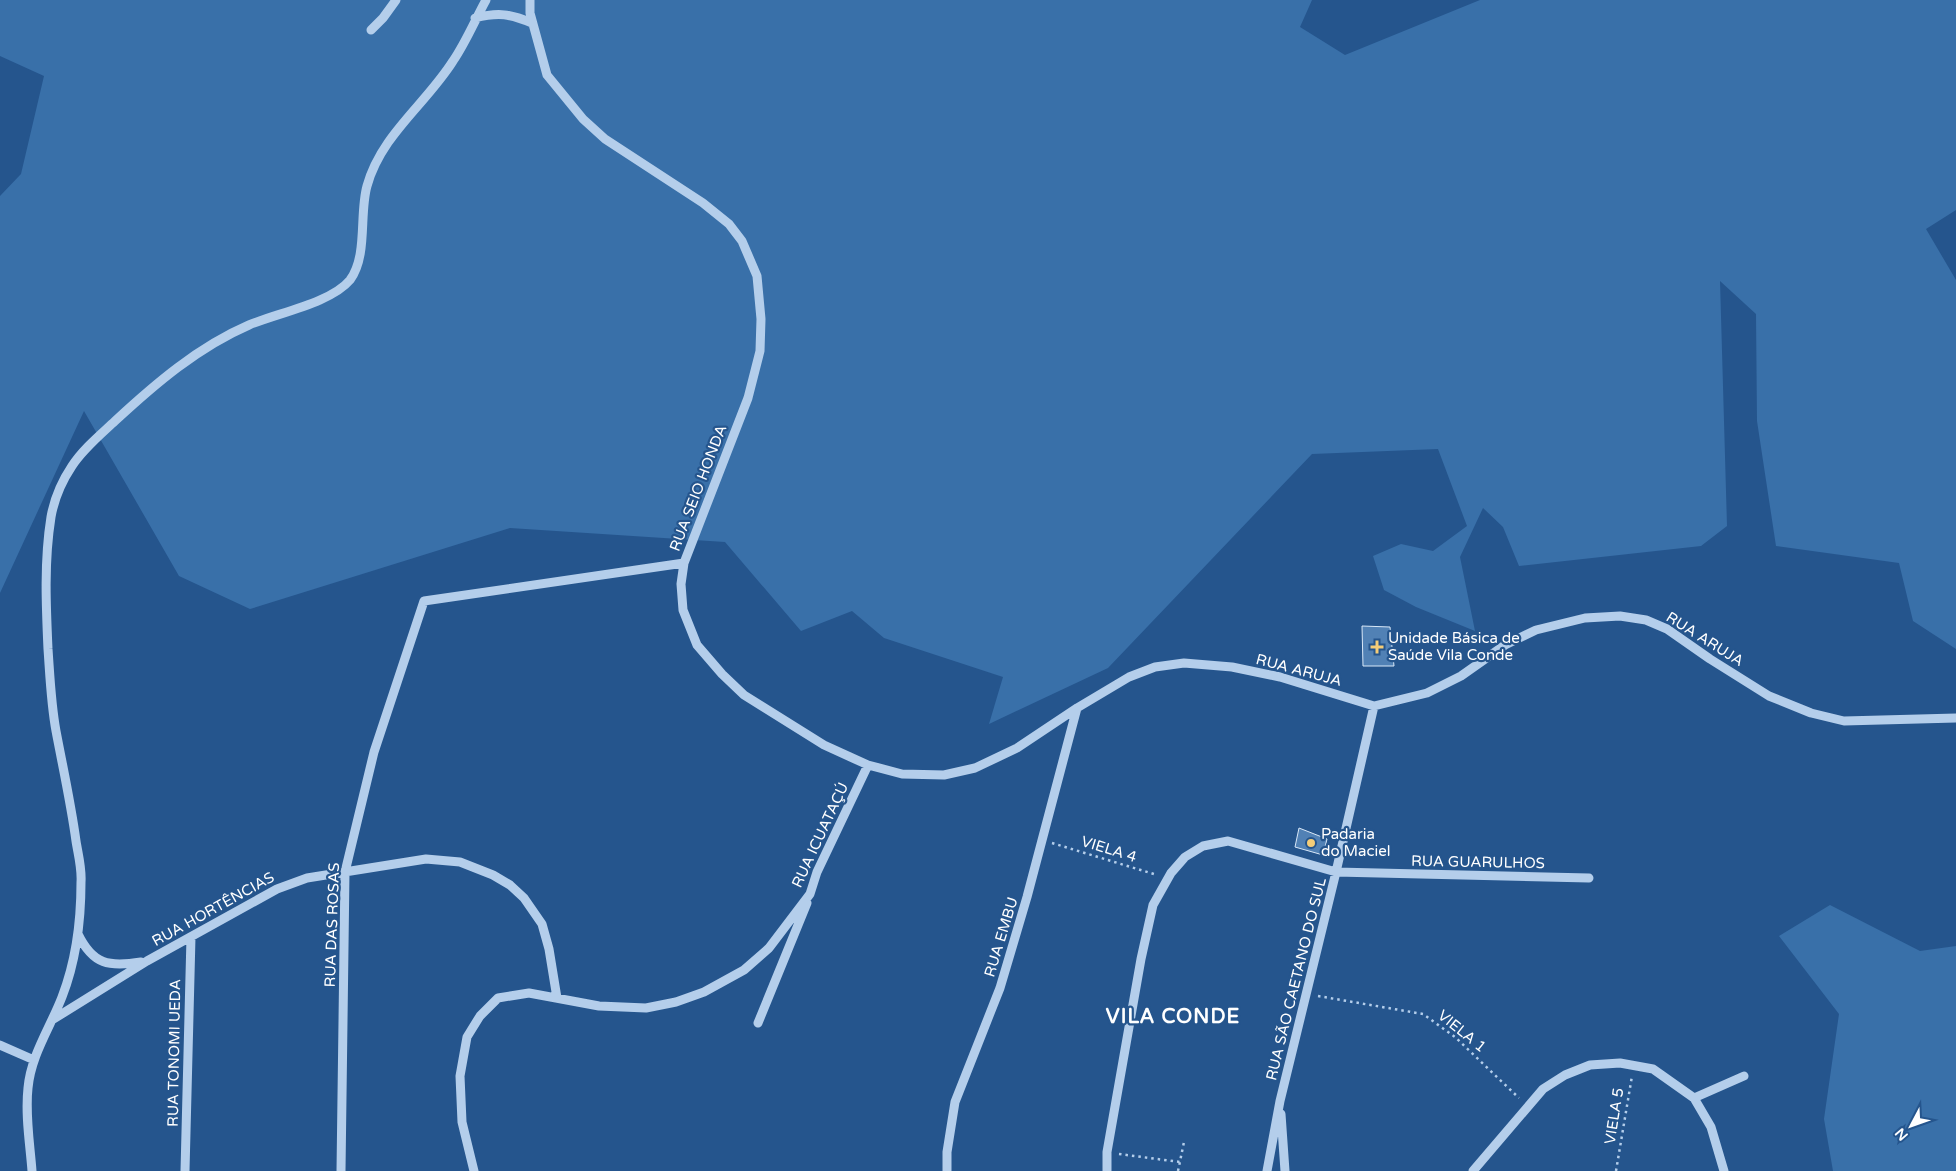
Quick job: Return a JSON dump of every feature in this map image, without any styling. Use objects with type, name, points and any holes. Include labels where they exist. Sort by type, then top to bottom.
[{"type":"street","points":[[371,30],[383,18],[396,0]]},
{"type":"street","points":[[32,1171],[28,1088],[37,1050],[63,993],[78,934],[82,878],[72,808],[50,693],[46,616],[47,563],[51,515],[60,489],[73,466],[91,443],[173,370],[218,340],[249,325],[328,297],[350,280],[359,262],[366,187],[374,165],[387,142],[432,90],[454,60],[486,0]]},
{"type":"street","name":"RUA SEIO HONDA","points":[[530,0],[532,22],[547,75],[583,119],[605,139],[703,203],[729,224],[742,241],[756,276],[761,319],[760,351],[748,398],[684,563],[681,584],[683,610],[697,645],[722,674],[744,694],[824,745],[868,765],[902,774],[944,774],[975,768],[1017,748],[1077,708]]},
{"type":"street","points":[[475,18],[494,13],[506,14],[532,22]]},
{"type":"street","name":"RUA DAS ROSAS","points":[[341,1171],[345,872],[374,752],[424,601],[684,563]]},
{"type":"street","name":"RUA ARUJA","points":[[1077,708],[1129,677],[1156,668],[1184,662],[1232,667],[1280,677],[1374,706],[1427,693],[1461,676],[1505,646],[1536,630],[1585,618],[1620,616],[1646,620],[1667,629],[1769,696],[1811,713],[1844,721],[1956,718]]},
{"type":"street","name":"RUA SÃO CAETANO DO SUL","points":[[1267,1171],[1280,1101],[1374,706]]},
{"type":"street","name":"RUA EMBU","points":[[947,1171],[947,1152],[955,1102],[1000,988],[1077,708]]},
{"type":"street","name":"RUA ICUATAÇÚ","points":[[474,1171],[462,1122],[460,1076],[467,1037],[480,1016],[498,998],[529,993],[599,1006],[646,1008],[676,1002],[704,992],[744,970],[769,948],[810,894],[818,872],[868,765]]},
{"type":"street","name":"RUA GUARULHOS","points":[[1106,1171],[1107,1152],[1141,959],[1153,905],[1168,879],[1185,857],[1203,846],[1228,841],[1336,872],[1589,878]]},
{"type":"street","name":"RUA HORTÊNCIAS","points":[[52,1020],[147,961],[277,889],[307,878],[426,859],[460,862],[493,875],[510,885],[524,898],[542,924],[549,949],[557,998]]},
{"type":"street","points":[[758,1023],[810,894]]},
{"type":"street","points":[[78,934],[91,955],[102,962],[122,965],[147,961]]},
{"type":"street","name":"RUA TONOMI UEDA","points":[[185,1171],[191,937]]},
{"type":"street","points":[[0,1045],[34,1060]]},
{"type":"street","points":[[1473,1171],[1543,1089],[1565,1075],[1590,1065],[1620,1063],[1653,1069],[1694,1098],[1711,1127],[1724,1171]]},
{"type":"street","points":[[1694,1098],[1744,1076]]},
{"type":"street","points":[[1280,1101],[1285,1171]]},
{"type":"path","name":"VIELA 4","points":[[1042,840],[1168,879]]},
{"type":"path","name":"VIELA 1","points":[[1307,994],[1423,1014],[1455,1037],[1528,1106]]},
{"type":"path","name":"VIELA 5","points":[[1616,1171],[1633,1065]]},
{"type":"path","points":[[1178,1171],[1184,1142]]},
{"type":"path","points":[[1107,1152],[1180,1162]]},
{"type":"shaded area","points":[[0,0],[1312,0],[1300,27],[1345,55],[1480,0],[1956,0],[1956,210],[1926,229],[1956,280],[1956,649],[1913,621],[1899,563],[1776,546],[1757,421],[1756,314],[1720,281],[1727,526],[1701,546],[1519,566],[1503,527],[1483,508],[1460,557],[1475,631],[1416,607],[1384,590],[1373,556],[1401,544],[1433,551],[1467,526],[1438,449],[1312,454],[1108,668],[989,724],[1003,677],[884,638],[852,611],[801,631],[725,542],[510,528],[250,609],[179,576],[84,411],[0,593],[0,196],[21,174],[44,76],[0,56]]},
{"type":"shaded area","points":[[1830,905],[1920,951],[1956,946],[1956,1171],[1833,1171],[1824,1119],[1839,1014],[1779,936]]},
{"type":"building","name":"Unidade Básica de Saúde Vila Conde","points":[[1362,626],[1390,627],[1394,666],[1363,666]]},
{"type":"building","name":"Padaria do Maciel","points":[[1299,828],[1327,839],[1323,855],[1295,847]]},
{"type":"place","name":"Unidade Básica de Saúde Vila Conde","points":[[1377,647]]},
{"type":"place","name":"Padaria do Maciel","points":[[1311,843]]},
{"type":"district","name":"VILA CONDE","points":[[1173,1017]]}]
